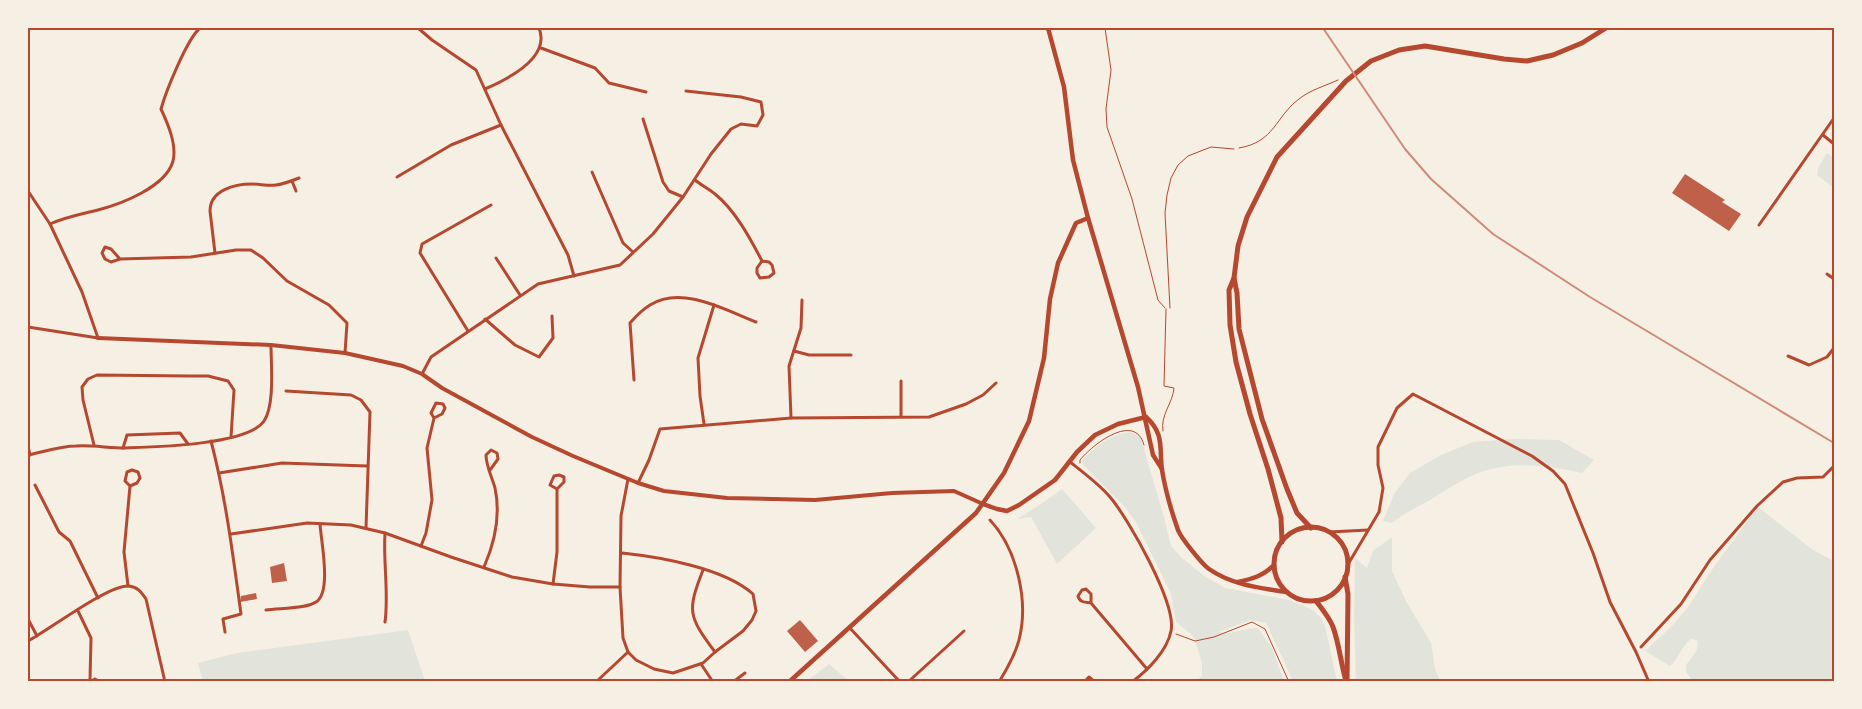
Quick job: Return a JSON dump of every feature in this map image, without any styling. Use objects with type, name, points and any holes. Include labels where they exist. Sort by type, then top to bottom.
[{"type":"main road","points":[[1048,28],[1064,87],[1074,160],[1088,218],[1146,417],[1146,428],[1153,455],[1162,469]]},
{"type":"main road","points":[[1282,542],[1281,518],[1236,362],[1231,334],[1229,290],[1234,278],[1238,246],[1247,217],[1277,156],[1346,81],[1371,61],[1399,50],[1425,46],[1504,59],[1527,60],[1553,55],[1582,43],[1606,28]]},
{"type":"main road","points":[[789,682],[976,512],[1004,473],[1030,421],[1044,358],[1050,299],[1058,263],[1076,223],[1088,218]]},
{"type":"main road","points":[[1234,278],[1237,293],[1239,329],[1257,401],[1286,489],[1297,514],[1310,528]]},
{"type":"main road","points":[[983,504],[997,510],[1007,510],[1019,505],[1055,480],[1087,441],[1095,435],[1118,424],[1146,417]]},
{"type":"main road","points":[[1146,417],[1155,426],[1162,452],[1162,469],[1179,532],[1207,568],[1236,582],[1286,592],[1300,599],[1316,601],[1334,593],[1341,586],[1348,566],[1342,546],[1329,532],[1310,528],[1300,529],[1290,534],[1282,542],[1275,557],[1274,565],[1276,575],[1286,592]]},
{"type":"main road","points":[[1236,582],[1254,579],[1268,572],[1274,565]]},
{"type":"main road","points":[[1345,577],[1348,594],[1347,682]]},
{"type":"main road","points":[[1316,601],[1334,629],[1340,664],[1347,682]]},
{"type":"street","points":[[50,224],[111,206],[140,194],[152,187],[170,170],[174,155],[169,125],[161,109],[165,95],[181,60],[195,32],[200,28]]},
{"type":"street","points":[[386,28],[418,28],[476,70],[501,125],[568,255],[574,276]]},
{"type":"street","points":[[485,89],[510,78],[541,48],[542,36],[539,28]]},
{"type":"street","points":[[541,48],[596,68],[609,83],[646,92]]},
{"type":"street","points":[[422,374],[431,357],[538,284],[620,265],[653,234],[683,197],[711,154],[731,129],[742,124],[757,126],[763,115],[761,102],[742,96],[686,91]]},
{"type":"street","points":[[1760,225],[1834,118]]},
{"type":"street","points":[[643,119],[663,182],[669,191],[683,197]]},
{"type":"street","points":[[397,176],[451,145],[501,125]]},
{"type":"street","points":[[1823,135],[1834,144]]},
{"type":"street","points":[[592,172],[623,243],[633,252]]},
{"type":"street","points":[[215,254],[210,211],[214,196],[234,186],[274,185],[299,178]]},
{"type":"street","points":[[695,180],[726,204],[754,245],[762,261]]},
{"type":"street","points":[[292,181],[296,190]]},
{"type":"street","points":[[28,191],[50,224],[82,292],[98,338]]},
{"type":"street","points":[[468,331],[420,253],[422,244],[492,205]]},
{"type":"street","points":[[120,259],[111,249],[105,247],[102,253],[105,259],[111,262],[120,259],[161,259],[251,250],[263,258],[287,281],[329,305],[347,323],[345,353]]},
{"type":"street","points":[[496,258],[520,296]]},
{"type":"street","points":[[762,261],[769,262],[772,265],[774,273],[769,277],[760,278],[757,273],[757,268],[762,261]]},
{"type":"street","points":[[1827,274],[1834,280]]},
{"type":"street","points":[[634,380],[630,323],[641,311],[652,304],[664,299],[690,298],[714,305],[756,322]]},
{"type":"street","points":[[791,418],[789,366],[801,328],[802,300]]},
{"type":"street","points":[[704,424],[698,358],[714,305]]},
{"type":"street","points":[[485,319],[516,345],[539,357],[552,338],[552,316]]},
{"type":"street","points":[[28,327],[98,338],[271,346],[345,353],[403,366],[422,374],[442,388],[532,437],[628,479],[664,491],[728,498],[815,500],[892,493],[954,491],[983,504]]},
{"type":"street","points":[[28,446],[29,455],[73,446],[94,445],[123,448],[211,442],[252,431],[264,421],[270,404],[271,346]]},
{"type":"street","points":[[1788,356],[1809,366],[1827,357],[1834,348]]},
{"type":"street","points":[[794,351],[809,355],[852,355]]},
{"type":"street","points":[[94,445],[83,400],[82,387],[88,379],[97,375],[208,376],[228,381],[234,390],[231,437]]},
{"type":"street","points":[[901,381],[901,416]]},
{"type":"street","points":[[638,483],[649,460],[660,429],[791,418],[929,417],[966,404],[983,395],[996,383]]},
{"type":"street","points":[[286,392],[350,395],[361,400],[370,412],[366,528]]},
{"type":"street","points":[[1348,566],[1379,512],[1383,488],[1378,465],[1378,447],[1397,408],[1413,394],[1532,456],[1553,471],[1565,484],[1584,529],[1610,602],[1649,682]]},
{"type":"street","points":[[421,546],[426,533],[432,500],[427,448],[434,418],[431,412],[436,403],[443,404],[445,408],[442,414],[434,418]]},
{"type":"street","points":[[123,448],[127,435],[142,434],[180,433],[188,444]]},
{"type":"street","points":[[211,442],[231,534],[241,614],[223,618],[225,632]]},
{"type":"street","points":[[484,567],[497,531],[497,496],[486,461],[486,455],[490,450],[497,453],[498,459],[490,470]]},
{"type":"street","points":[[1070,462],[1104,490],[1128,521],[1163,589],[1171,614],[1171,632],[1160,652],[1147,669],[1132,682]]},
{"type":"street","points":[[219,473],[282,463],[367,466]]},
{"type":"street","points":[[1641,647],[1681,604],[1710,560],[1757,506],[1783,482],[1797,478],[1823,477],[1834,466]]},
{"type":"street","points":[[132,470],[138,472],[140,478],[137,483],[130,486],[125,481],[127,472],[132,470]]},
{"type":"street","points":[[554,584],[557,552],[558,489],[564,482],[564,478],[559,475],[554,476],[550,485],[558,489]]},
{"type":"street","points":[[622,553],[670,561],[728,577],[742,584],[753,594],[756,611],[752,620],[743,631],[701,664],[673,673],[654,669],[636,660],[628,652],[623,638],[620,587],[622,553],[621,516],[628,479]]},
{"type":"street","points":[[34,485],[59,532],[73,546],[98,598]]},
{"type":"street","points":[[128,586],[124,552],[130,486]]},
{"type":"street","points":[[990,520],[999,530],[1009,550],[1021,597],[1022,622],[1019,640],[999,682]]},
{"type":"street","points":[[231,534],[307,523],[366,528],[386,533],[512,577],[554,584],[620,587]]},
{"type":"street","points":[[266,610],[309,605],[321,597],[324,584],[320,524]]},
{"type":"street","points":[[1329,532],[1368,530]]},
{"type":"street","points":[[385,622],[388,601],[384,553],[386,533]]},
{"type":"street","points":[[703,570],[693,596],[692,615],[698,629],[714,652]]},
{"type":"street","points":[[28,641],[118,587],[128,586],[138,589],[146,599],[165,682]]},
{"type":"street","points":[[1091,603],[1079,600],[1078,596],[1082,590],[1086,589],[1091,594],[1091,603],[1147,669]]},
{"type":"street","points":[[78,610],[91,638],[90,681],[96,679],[100,682]]},
{"type":"street","points":[[28,619],[37,636]]},
{"type":"street","points":[[849,626],[900,682]]},
{"type":"street","points":[[908,682],[964,632]]},
{"type":"street","points":[[596,682],[628,652]]},
{"type":"street","points":[[701,664],[713,682]]},
{"type":"street","points":[[733,682],[745,673]]},
{"type":"street","points":[[1084,682],[1089,678],[1095,682]]},
{"type":"lane","points":[[1170,308],[1166,213],[1167,195],[1171,178],[1178,165],[1188,156],[1211,147],[1234,149]]},
{"type":"path","points":[[1105,28],[1111,70],[1106,109],[1107,127],[1132,199],[1158,300],[1166,308]]},
{"type":"path","points":[[1234,149],[1250,146],[1264,138],[1275,128],[1298,99],[1344,77]]},
{"type":"path","points":[[1171,632],[1195,641],[1214,637],[1252,622],[1265,629],[1289,682]]},
{"type":"shaded area","points":[[1827,153],[1834,158],[1834,188],[1817,175],[1818,168]]},
{"type":"shaded area","points":[[1129,432],[1138,434],[1141,439],[1171,546],[1182,558],[1203,575],[1225,588],[1290,600],[1313,610],[1321,618],[1325,626],[1337,681],[1293,681],[1266,623],[1251,620],[1218,632],[1228,633],[1258,628],[1272,648],[1284,681],[1196,681],[1202,676],[1202,663],[1194,637],[1176,622],[1171,594],[1137,524],[1124,506],[1084,466],[1082,460],[1103,442]]},
{"type":"shaded area","points":[[1513,439],[1559,440],[1594,460],[1582,473],[1559,468],[1522,465],[1487,470],[1458,483],[1392,523],[1383,521],[1394,494],[1410,473],[1441,455],[1473,442]]},
{"type":"shaded area","points":[[1062,489],[1096,528],[1057,564],[1031,517],[1017,519]]},
{"type":"shaded area","points":[[1758,507],[1813,550],[1834,561],[1834,681],[1693,681],[1686,672],[1686,665],[1696,650],[1697,640],[1691,639],[1670,666],[1645,651],[1672,626],[1688,607],[1715,565]]},
{"type":"shaded area","points":[[1392,537],[1392,571],[1407,603],[1431,643],[1435,669],[1440,681],[1356,681],[1355,558],[1367,568],[1373,551]]},
{"type":"shaded area","points":[[408,630],[425,681],[203,681],[198,663],[237,653]]},
{"type":"shaded area","points":[[829,664],[849,681],[807,681]]},
{"type":"building","points":[[1685,174],[1725,200],[1722,202],[1741,214],[1729,231],[1672,193]]},
{"type":"building","points":[[284,563],[287,581],[272,583],[270,567]]},
{"type":"building","points":[[256,593],[257,599],[240,602],[241,596]]},
{"type":"building","points":[[800,620],[818,641],[805,652],[787,631]]},
{"type":"railway","points":[[1323,28],[1405,149],[1431,179],[1493,234],[1590,297],[1834,443]]}]
